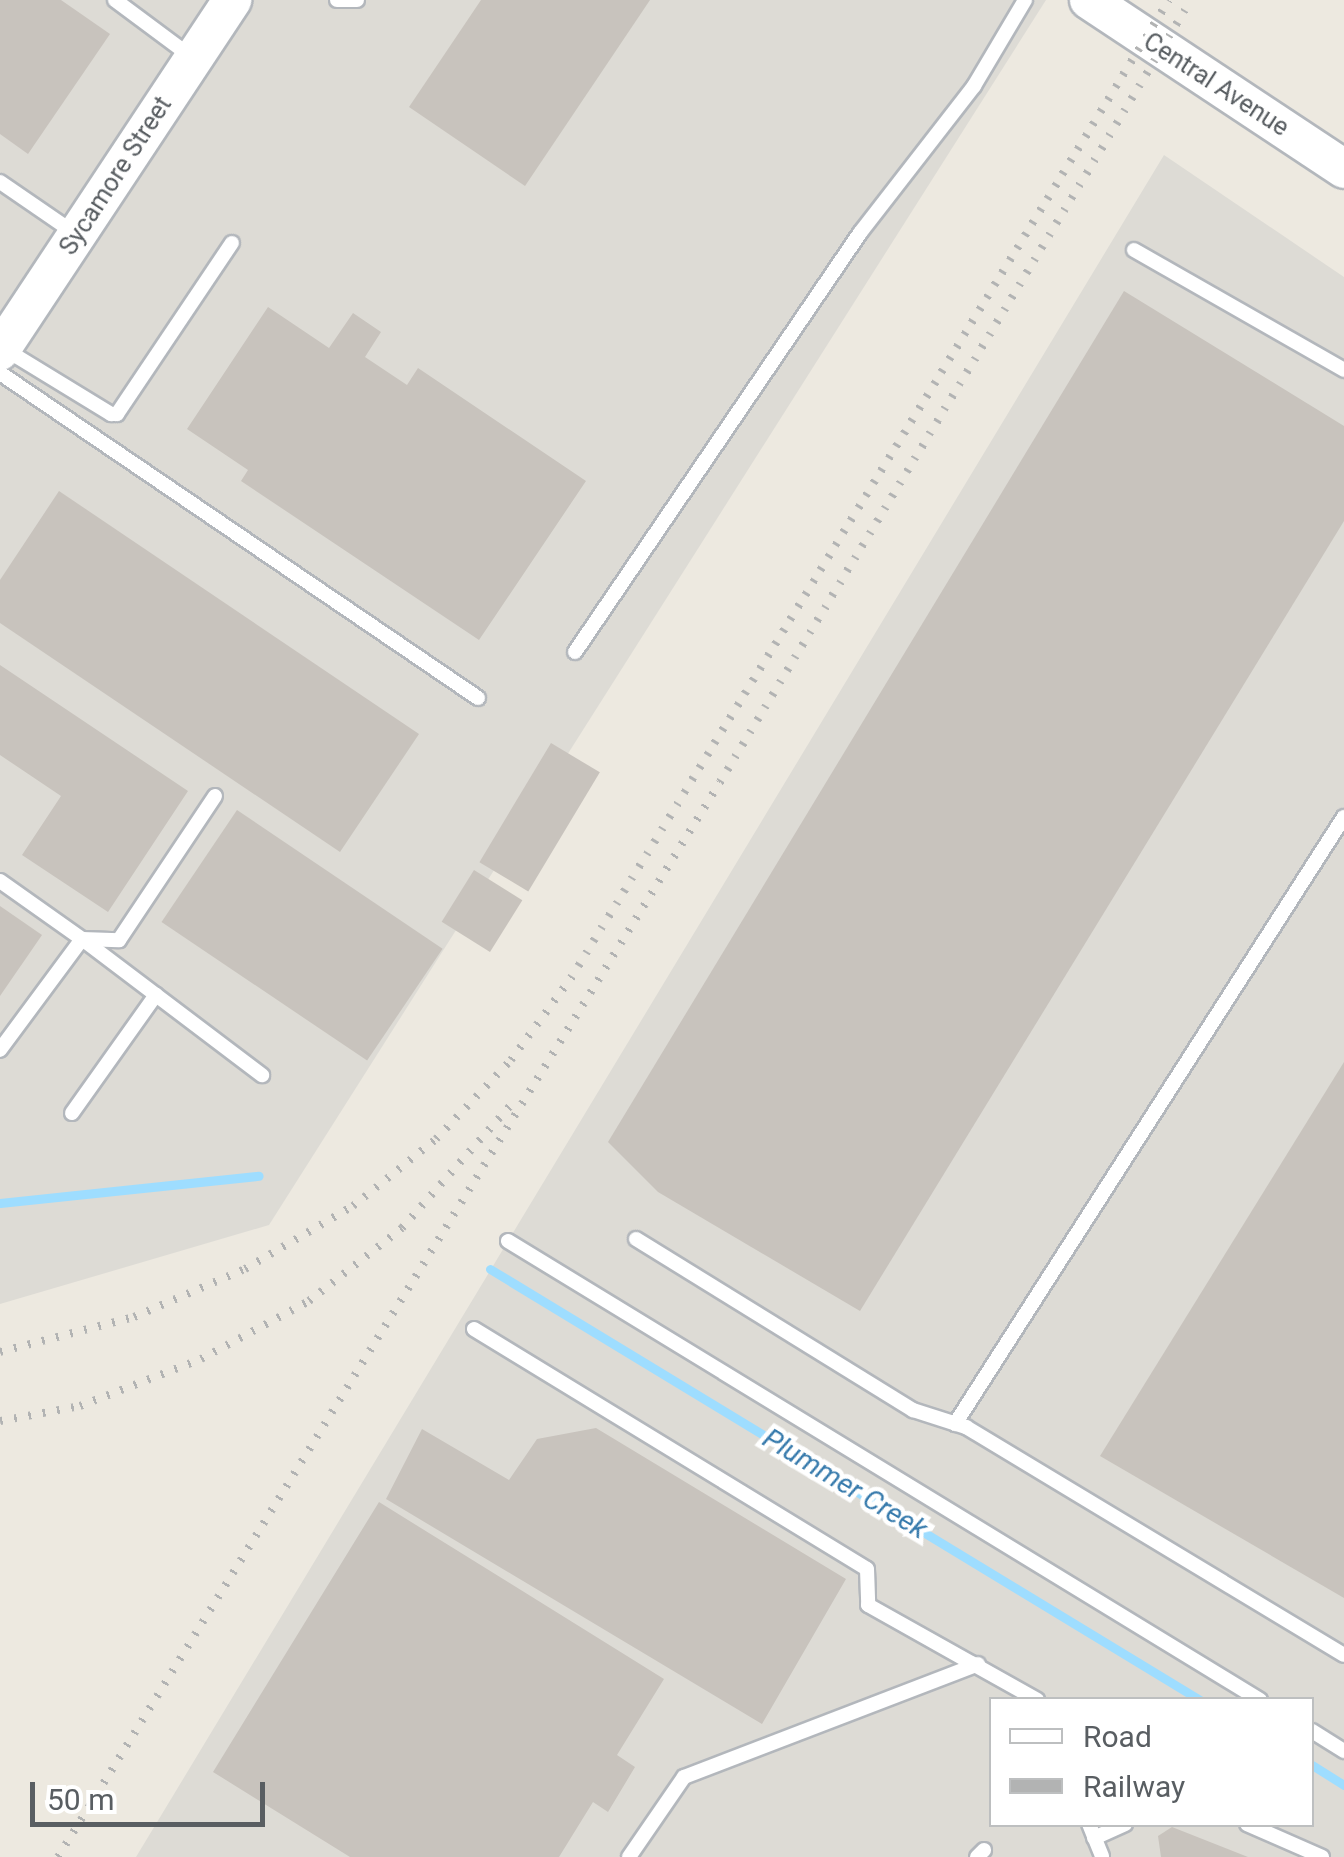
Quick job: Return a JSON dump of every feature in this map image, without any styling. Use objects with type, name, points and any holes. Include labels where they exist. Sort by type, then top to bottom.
[{"type":"street","name":"Sycamore Street","points":[[1,357],[232,0]]},
{"type":"street","name":"Central Avenue","points":[[1089,0],[1344,169]]},
{"type":"lane","points":[[114,0],[194,58]]},
{"type":"lane","points":[[337,0],[357,0]]},
{"type":"lane","points":[[575,652],[860,233],[974,86],[1025,0]]},
{"type":"lane","points":[[0,182],[77,235]]},
{"type":"lane","points":[[1,357],[117,414],[232,243]]},
{"type":"lane","points":[[1134,250],[1344,370]]},
{"type":"lane","points":[[1,357],[478,698]]},
{"type":"lane","points":[[82,939],[118,940],[214,796]]},
{"type":"lane","points":[[955,1424],[1344,818]]},
{"type":"lane","points":[[0,882],[262,1075]]},
{"type":"lane","points":[[0,1050],[82,939]]},
{"type":"lane","points":[[72,1113],[156,995]]},
{"type":"lane","points":[[636,1239],[913,1410],[955,1424],[1344,1654]]},
{"type":"lane","points":[[508,1241],[1255,1697]]},
{"type":"lane","points":[[474,1330],[867,1569],[868,1605],[1037,1697]]},
{"type":"lane","points":[[630,1857],[684,1777],[978,1664]]},
{"type":"lane","points":[[1314,1732],[1344,1751]]},
{"type":"lane","points":[[1254,1827],[1322,1857]]},
{"type":"lane","points":[[1091,1831],[1102,1857]]},
{"type":"shaded area","points":[[0,0],[1046,0],[269,1225],[0,1304]]},
{"type":"shaded area","points":[[1164,155],[1344,277],[1344,1857],[136,1857]]},
{"type":"building","points":[[0,0],[61,0],[110,34],[28,154],[0,134]]},
{"type":"building","points":[[481,0],[650,0],[525,186],[409,107]]},
{"type":"building","points":[[1124,291],[1344,426],[1344,521],[860,1311],[658,1192],[608,1142]]},
{"type":"building","points":[[268,307],[329,348],[353,313],[381,332],[365,357],[407,385],[418,368],[586,481],[479,640],[241,481],[248,470],[187,429]]},
{"type":"building","points":[[59,491],[419,734],[340,852],[0,623],[0,580]]},
{"type":"building","points":[[0,665],[188,791],[108,912],[22,855],[61,796],[0,755]]},
{"type":"building","points":[[551,743],[600,772],[528,892],[479,862]]},
{"type":"building","points":[[237,810],[443,949],[367,1061],[162,922]]},
{"type":"building","points":[[474,870],[522,900],[490,952],[442,922]]},
{"type":"building","points":[[0,906],[42,935],[0,996]]},
{"type":"building","points":[[1344,1062],[1344,1598],[1100,1456]]},
{"type":"building","points":[[596,1428],[846,1579],[762,1724],[386,1499],[422,1429],[509,1480],[537,1439]]},
{"type":"building","points":[[379,1502],[664,1679],[617,1755],[635,1767],[608,1812],[593,1802],[559,1857],[350,1857],[213,1772]]},
{"type":"building","points":[[1172,1827],[1248,1857],[1161,1857],[1158,1836]]},
{"type":"waterway","name":"Plummer Creek","points":[[0,1203],[259,1176]]},
{"type":"waterway","name":"Plummer Creek","points":[[490,1269],[1195,1697]]},
{"type":"waterway","name":"Plummer Creek","points":[[1314,1766],[1344,1785]]},
{"type":"railway","points":[[0,1352],[134,1317],[245,1269],[353,1206],[436,1139],[511,1060],[571,978],[1169,0]]},
{"type":"railway","points":[[58,1857],[720,782],[1191,0]]},
{"type":"railway","points":[[0,1421],[80,1406],[201,1359],[309,1301],[402,1228],[510,1106]]}]
